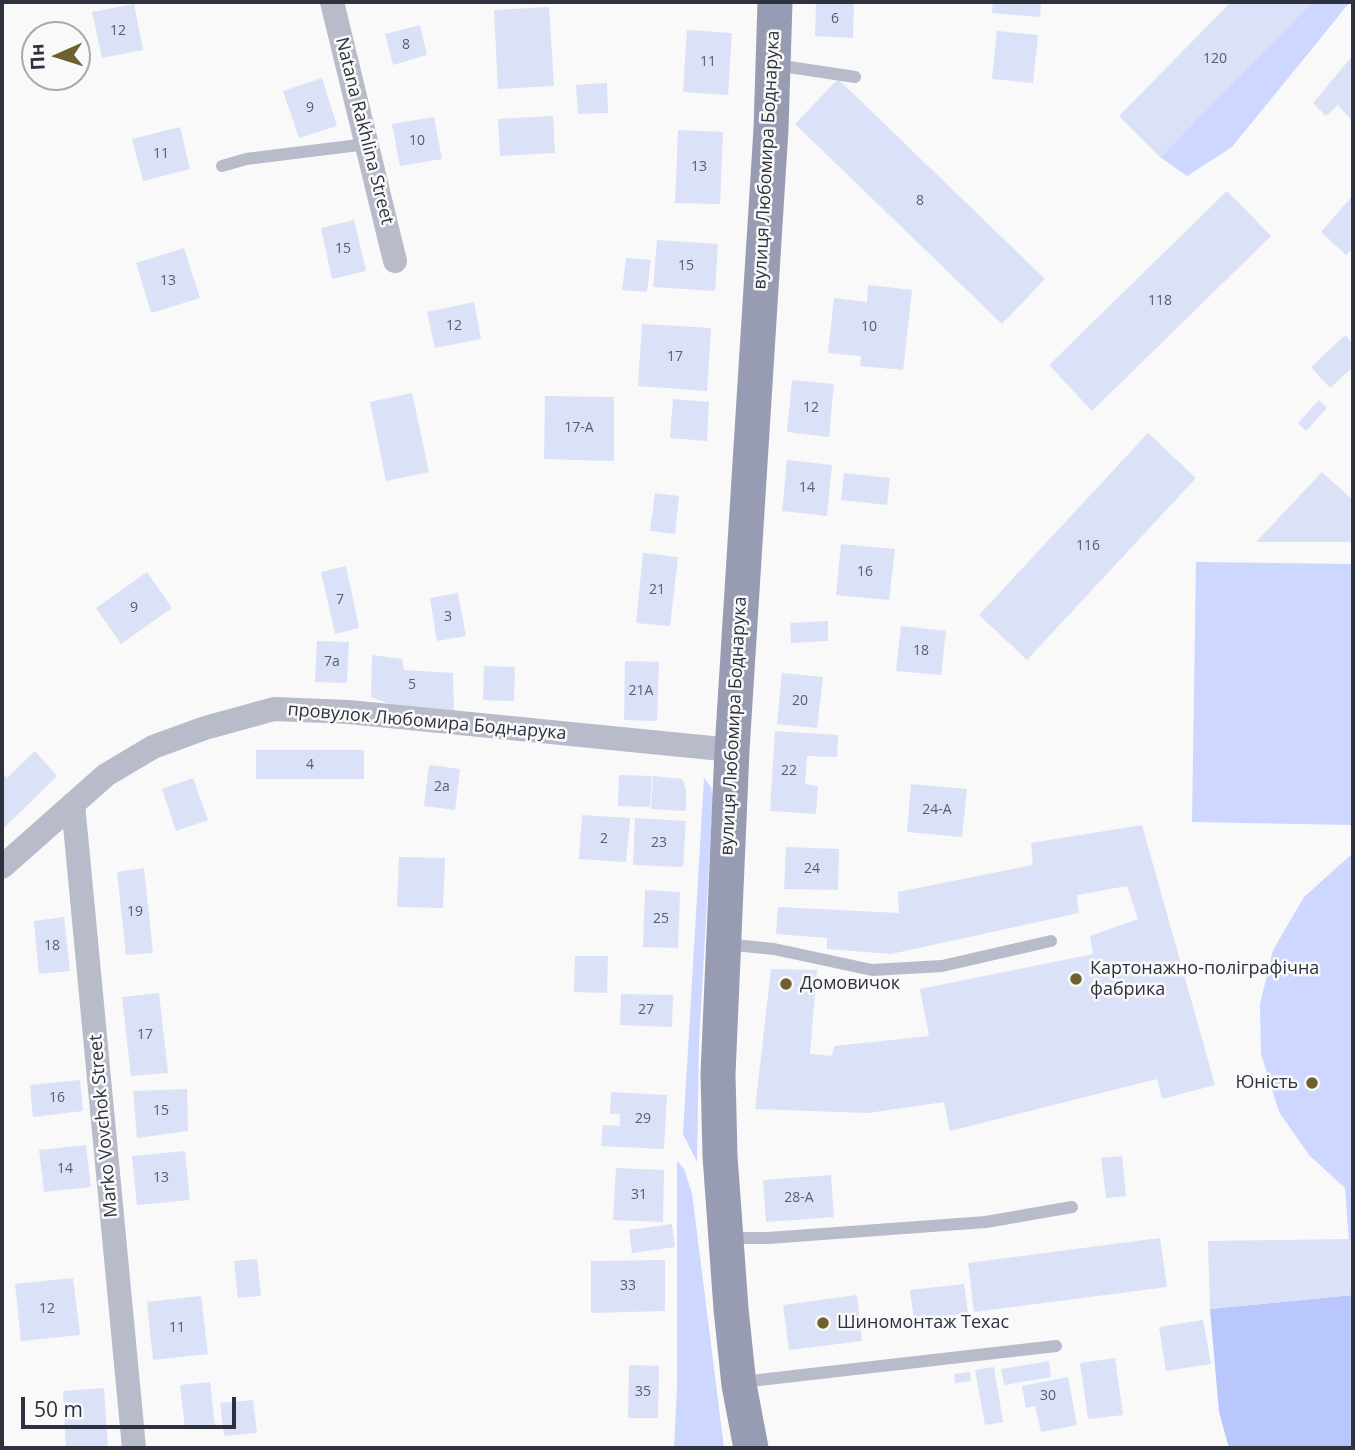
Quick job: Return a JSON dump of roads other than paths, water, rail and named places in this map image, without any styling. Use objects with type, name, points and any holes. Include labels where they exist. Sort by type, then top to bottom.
[{"type":"street","name":"Natana Rakhlina Street","points":[[332,2],[395,261]]},
{"type":"street","name":"вулиця Любомира Боднарука","points":[[751,1448],[731,1387],[718,1074],[732,750],[775,2]]},
{"type":"street","name":"провулок Любомира Боднарука","points":[[2,867],[106,775],[153,747],[205,728],[274,709],[349,712],[732,750]]},
{"type":"street","name":"Marko Vovchok Street","points":[[73,804],[134,1448]]},
{"type":"lane","points":[[773,65],[855,77]]},
{"type":"lane","points":[[222,166],[271,156],[367,145]]},
{"type":"lane","points":[[724,944],[774,949],[872,970],[942,966],[1051,942]]},
{"type":"lane","points":[[726,1238],[768,1238],[986,1222],[1072,1207]]},
{"type":"lane","points":[[731,1387],[759,1381],[1056,1346]]},
{"type":"place","name":"Картонажно-поліграфічна фабрика","points":[[1076,979]]},
{"type":"place","name":"Домовичок","points":[[786,984]]},
{"type":"place","name":"Юність","points":[[1312,1083]]},
{"type":"place","name":"Шиномонтаж Техас","points":[[823,1323]]}]
